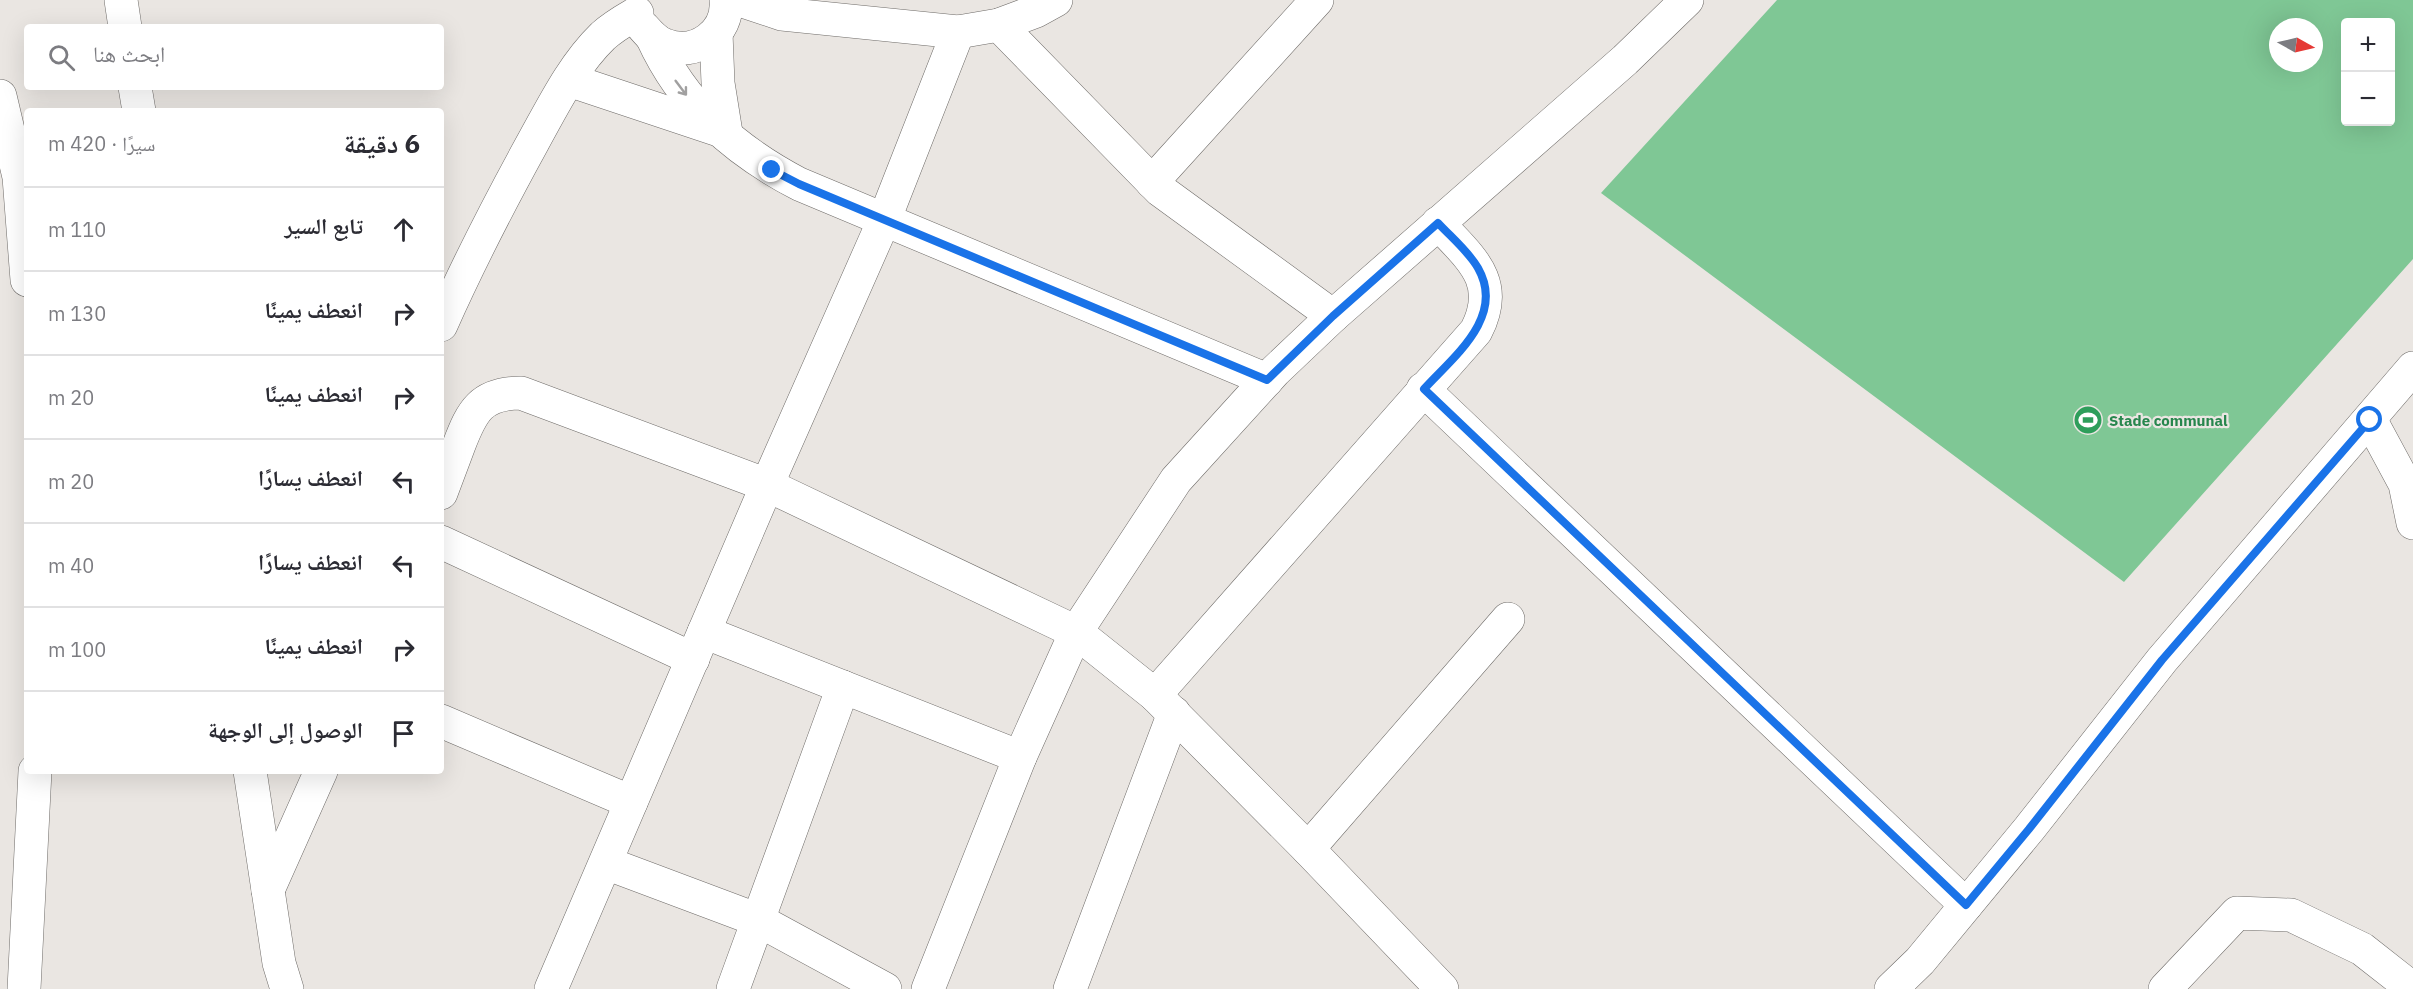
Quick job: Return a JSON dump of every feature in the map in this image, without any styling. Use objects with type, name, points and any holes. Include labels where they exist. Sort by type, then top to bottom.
[{"type":"street","points":[[120,0],[124,24]]},
{"type":"street","points":[[740,0],[782,14]]},
{"type":"street","points":[[642,17],[664,45],[685,48],[705,42],[721,20],[782,14],[958,32],[999,25],[1036,11],[1056,0]]},
{"type":"street","points":[[1152,183],[1317,0]]},
{"type":"street","points":[[928,989],[1020,757],[1076,632],[1176,480],[1267,380],[1333,316],[1625,60],[1687,0]]},
{"type":"street","points":[[444,318],[500,202],[569,80],[603,36],[619,23],[642,17]]},
{"type":"street","points":[[642,17],[665,65],[682,91],[702,113],[750,156],[772,170],[799,184],[885,218],[1267,380]]},
{"type":"street","points":[[721,20],[718,83],[726,133]]},
{"type":"street","points":[[999,25],[1152,183],[1333,316]]},
{"type":"street","points":[[551,989],[767,485],[885,218],[958,32]]},
{"type":"street","points":[[569,80],[726,133]]},
{"type":"street","points":[[136,90],[138,108]]},
{"type":"street","points":[[0,96],[19,177],[24,241]]},
{"type":"street","points":[[1070,989],[1164,704],[1424,389],[1476,331],[1483,316],[1486,299],[1484,283],[1478,267],[1438,223]]},
{"type":"street","points":[[1891,989],[1920,962],[2029,829],[2162,660],[2413,368]]},
{"type":"street","points":[[1424,389],[1966,905]]},
{"type":"street","points":[[444,485],[470,417],[485,401],[506,393],[520,393],[767,485],[1076,632],[1164,704],[1308,849],[1442,989]]},
{"type":"street","points":[[2370,420],[2405,484],[2413,523]]},
{"type":"street","points":[[444,543],[698,646],[843,687],[1020,757]]},
{"type":"street","points":[[1308,849],[1508,619]]},
{"type":"street","points":[[733,989],[843,687]]},
{"type":"street","points":[[444,722],[631,802]]},
{"type":"street","points":[[24,989],[35,774]]},
{"type":"street","points":[[268,890],[320,774]]},
{"type":"street","points":[[256,779],[268,890],[279,963],[287,989]]},
{"type":"street","points":[[606,863],[758,920],[885,989]]},
{"type":"street","points":[[2165,989],[2237,913],[2291,915],[2362,949],[2413,989]]},
{"type":"green space","name":"Stade communal","points":[[1777,0],[2413,0],[2413,259],[2124,582],[1601,193]]},
{"type":"place","name":"Stade communal","points":[[2088,420]]},
{"type":"route","points":[[772,170],[799,184],[885,218],[1267,380],[1333,316],[1438,223],[1478,267],[1484,283],[1486,299],[1483,316],[1476,331],[1424,389],[1966,905],[2162,660],[2370,420]]}]
